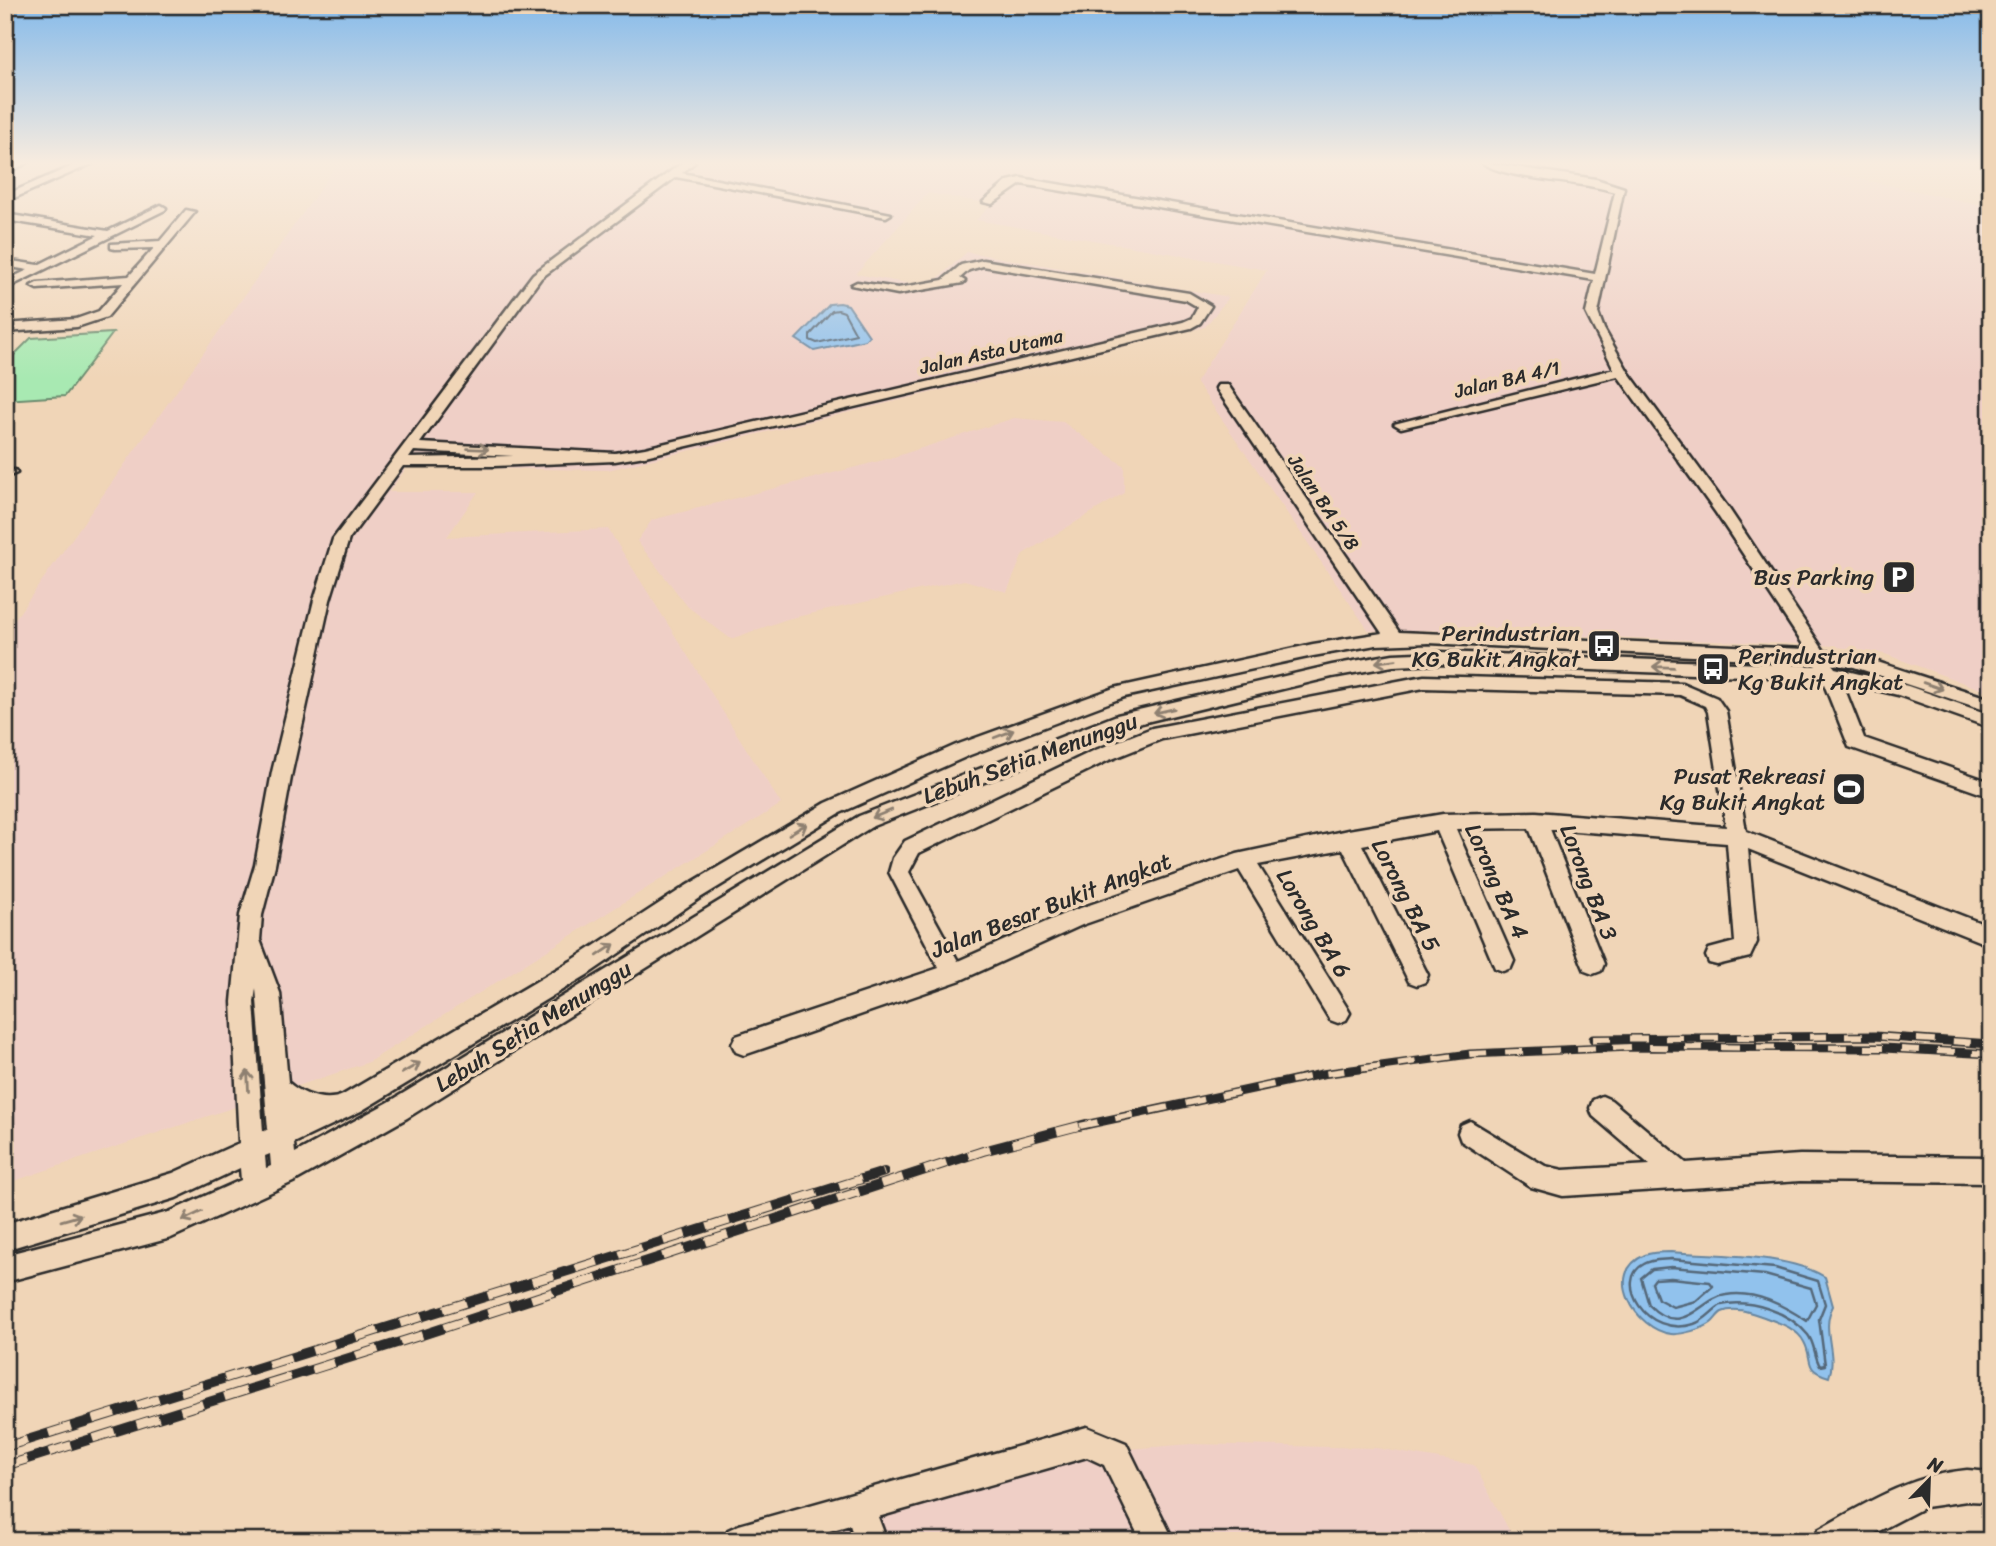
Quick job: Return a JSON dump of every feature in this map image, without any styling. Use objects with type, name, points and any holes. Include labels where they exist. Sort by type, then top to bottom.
[{"type":"street","points":[[5,286],[109,234]]},
{"type":"street","points":[[5,342],[12,328],[77,323],[95,318],[107,310],[171,234]]},
{"type":"street","points":[[5,1269],[172,1225],[254,1187],[243,1002],[251,943],[251,915],[265,865],[282,772],[322,600],[341,539],[537,276],[593,234]]},
{"type":"street","points":[[1338,234],[1600,278]]},
{"type":"street","points":[[1610,234],[1592,313],[1596,327],[1623,371],[1722,508],[1824,664],[1850,718],[1856,742],[1991,790]]},
{"type":"street","points":[[114,246],[162,244]]},
{"type":"street","points":[[5,263],[40,268]]},
{"type":"street","name":"Jalan Asta Utama","points":[[410,447],[615,457],[645,452],[1187,325],[1196,320],[1205,306],[1189,298],[1020,268],[972,265],[947,284],[898,291],[857,285]]},
{"type":"street","points":[[37,286],[133,279]]},
{"type":"street","name":"Jalan BA 4/1","points":[[1401,424],[1623,371]]},
{"type":"street","name":"Jalan BA 5/8","points":[[1223,388],[1394,638]]},
{"type":"street","name":"Jalan Asta Utama","points":[[398,462],[494,462],[591,456]]},
{"type":"street","name":"Lebuh Setia Menunggu","points":[[352,1103],[579,968],[693,892],[845,802],[963,750],[1120,692],[1313,650],[1394,638],[1429,637],[1824,664],[1991,722]]},
{"type":"street","name":"Lebuh Setia Menunggu","points":[[254,1187],[398,1110],[866,821],[1117,722],[1332,671],[1393,660],[1440,658],[1588,664],[1824,664],[1856,661],[1991,706]]},
{"type":"street","points":[[1588,664],[1598,685]]},
{"type":"street","points":[[953,973],[899,872],[904,856],[912,848],[1100,756],[1159,733],[1391,686],[1459,682],[1682,689],[1711,702],[1717,711],[1737,836],[1746,942],[1742,950],[1717,956]]},
{"type":"street","name":"Jalan Besar Bukit Angkat","points":[[744,1044],[953,973],[1074,919],[1244,860],[1348,838],[1443,822],[1536,820],[1737,836],[1991,937]]},
{"type":"street","name":"Lorong BA 3","points":[[1536,820],[1593,964]]},
{"type":"street","name":"Lorong BA 4","points":[[1443,822],[1503,961]]},
{"type":"street","name":"Lorong BA 5","points":[[1348,838],[1416,975]]},
{"type":"street","name":"Lorong BA 6","points":[[1244,860],[1338,1013]]},
{"type":"street","points":[[251,943],[269,993],[284,1173]]},
{"type":"street","points":[[276,1086],[291,1102],[311,1110],[352,1103]]},
{"type":"street","points":[[5,1237],[176,1185],[352,1103]]},
{"type":"street","points":[[1602,1108],[1684,1177]]},
{"type":"street","points":[[1470,1133],[1540,1178],[1563,1183],[1800,1168],[1991,1170]]},
{"type":"street","points":[[739,1541],[1087,1442],[1115,1454],[1158,1541]]},
{"type":"street","points":[[1829,1541],[1917,1492],[1964,1484],[1991,1487]]},
{"type":"street","points":[[860,1508],[871,1541]]},
{"type":"shaded area","points":[[288,234],[891,234],[856,274],[911,284],[938,278],[967,252],[1229,297],[1205,327],[608,470],[407,467],[389,492],[478,492],[447,537],[608,529],[781,804],[369,1062],[5,1184],[5,633]]},
{"type":"shaded area","points":[[1058,234],[1991,234],[1991,237],[1985,239],[1991,239],[1991,693],[1885,654],[1824,645],[1425,630],[1369,631],[1196,382],[1267,270]]},
{"type":"shaded area","points":[[1014,418],[1063,422],[1124,466],[1124,493],[1023,554],[1007,592],[964,580],[787,619],[731,639],[688,607],[637,541],[652,520],[891,458]]},
{"type":"shaded area","points":[[1191,1444],[1376,1448],[1474,1465],[1515,1541],[779,1541],[1091,1452]]},
{"type":"green space","points":[[113,333],[65,396],[5,400],[5,364],[31,338]]},
{"type":"water","points":[[830,304],[848,305],[869,336],[865,340],[814,351],[796,339]]},
{"type":"water","points":[[1671,1252],[1771,1260],[1809,1269],[1825,1277],[1833,1306],[1828,1324],[1832,1359],[1829,1377],[1812,1367],[1807,1348],[1797,1333],[1781,1323],[1749,1312],[1727,1310],[1707,1325],[1680,1334],[1658,1330],[1646,1322],[1629,1300],[1625,1287],[1626,1274],[1632,1263],[1645,1255]]},
{"type":"railway","points":[[1593,1039],[1875,1036],[1991,1044]]},
{"type":"railway","points":[[1080,1126],[1322,1074],[1470,1054],[1631,1047],[1884,1048],[1991,1054]]},
{"type":"railway","points":[[5,1466],[416,1337],[983,1151],[1086,1124]]},
{"type":"railway","points":[[5,1447],[884,1172]]},
{"type":"place","name":"Bus Parking","points":[[1899,577]]},
{"type":"place","name":"Perindustrian KG Bukit Angkat","points":[[1604,646]]},
{"type":"place","name":"Perindustrian Kg Bukit Angkat","points":[[1713,669]]},
{"type":"place","name":"Pusat Rekreasi Kg Bukit Angkat","points":[[1849,789]]}]
